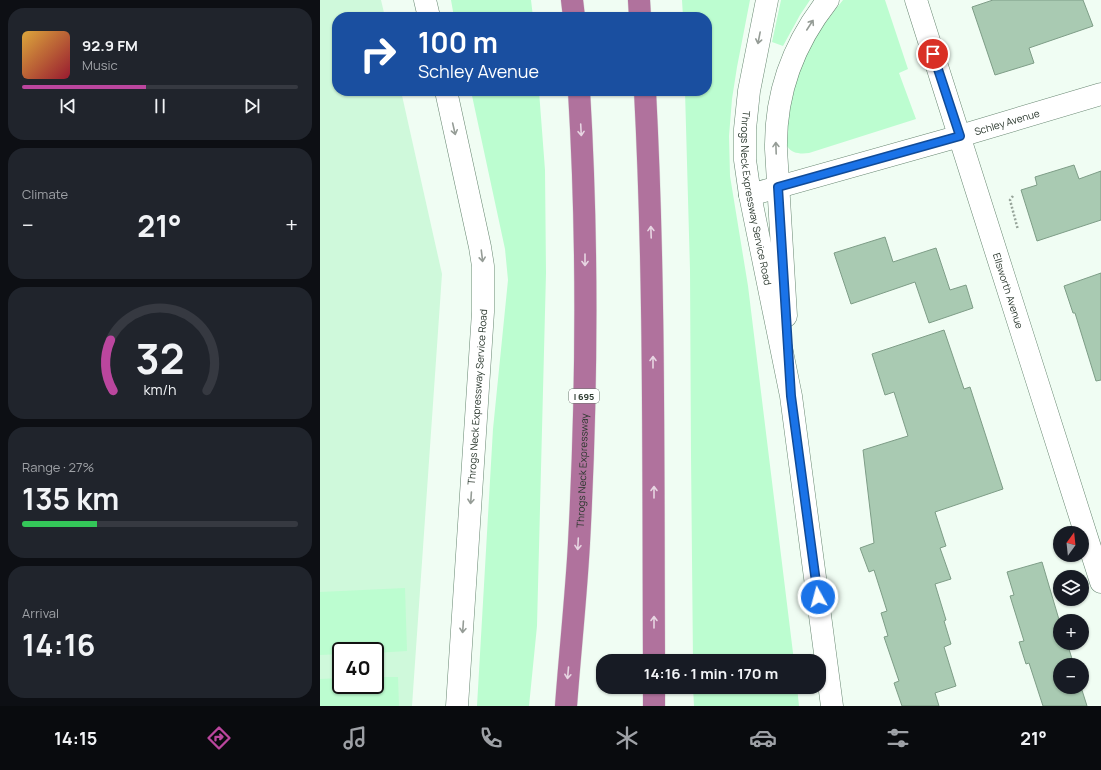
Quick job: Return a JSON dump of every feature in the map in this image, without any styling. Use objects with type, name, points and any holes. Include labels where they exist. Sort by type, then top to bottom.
[{"type":"highway","points":[[572,0],[573,12]]},
{"type":"highway","points":[[639,0],[640,12]]},
{"type":"highway","name":"Throgs Neck Expressway","points":[[566,706],[579,543],[584,394],[585,244],[579,96]]},
{"type":"highway","points":[[645,96],[653,306],[654,654]]},
{"type":"highway","points":[[654,694],[654,706]]},
{"type":"street","points":[[426,0],[428,12]]},
{"type":"street","name":"Throgs Neck Expressway Service Road","points":[[767,0],[753,68],[745,129],[745,160],[750,195],[791,396]]},
{"type":"street","name":"Throgs Neck Expressway Service Road","points":[[828,0],[801,40],[789,66],[778,106],[776,135],[791,396],[832,706]]},
{"type":"street","name":"Ellsworth Avenue","points":[[916,0],[1101,582]]},
{"type":"street","name":"Schley Avenue","points":[[750,195],[960,136],[1101,94]]},
{"type":"street","name":"Throgs Neck Expressway Service Road","points":[[447,96],[483,266],[483,312],[457,706]]},
{"type":"path","points":[[1013,196],[1010,200],[1018,230]]},
{"type":"shaded area","points":[[320,0],[381,0],[384,12],[332,12],[332,96],[402,96],[442,274],[412,706],[320,706]]},
{"type":"shaded area","points":[[451,0],[531,0],[532,12],[453,12]]},
{"type":"shaded area","points":[[682,0],[750,0],[732,99],[729,136],[730,176],[748,286],[793,654],[693,654],[690,270],[685,96],[712,96],[712,12],[683,12]]},
{"type":"shaded area","points":[[781,0],[810,0],[783,46],[772,42]]},
{"type":"shaded area","points":[[843,0],[885,0],[908,69],[899,73],[916,119],[809,153],[791,151],[787,146],[786,133],[798,76],[814,39]]},
{"type":"shaded area","points":[[472,96],[539,96],[545,170],[546,273],[537,626],[529,706],[477,706],[493,429],[508,280],[505,249]]},
{"type":"shaded area","points":[[405,588],[407,651],[384,652],[384,642],[332,642],[332,654],[320,655],[320,592]]},
{"type":"shaded area","points":[[384,677],[398,677],[399,706],[320,706],[320,679],[332,678],[332,694],[384,694]]},
{"type":"shaded area","points":[[693,694],[798,694],[799,706],[694,706]]},
{"type":"building","points":[[993,0],[1083,0],[1093,26],[1029,48],[1034,63],[995,75],[972,7]]},
{"type":"building","points":[[1074,165],[1079,179],[1101,171],[1101,220],[1037,241],[1021,190],[1037,185],[1035,177]]},
{"type":"building","points":[[885,237],[893,262],[936,248],[950,290],[966,285],[973,308],[929,323],[915,282],[851,304],[834,253]]},
{"type":"building","points":[[1101,273],[1101,380],[1096,381],[1075,313],[1073,313],[1064,286]]},
{"type":"building","points":[[944,330],[964,389],[970,387],[1003,489],[935,512],[946,546],[940,548],[951,579],[935,584],[946,620],[944,621],[951,644],[944,647],[956,686],[935,693],[939,706],[902,706],[894,683],[899,681],[884,637],[888,636],[881,613],[887,611],[874,570],[869,572],[860,548],[874,543],[863,450],[908,436],[894,392],[885,395],[872,354]]},
{"type":"building","points":[[1042,562],[1053,599],[1053,606],[1055,606],[1057,614],[1053,614],[1053,650],[1069,650],[1072,658],[1053,658],[1053,694],[1083,694],[1087,706],[1043,706],[1029,663],[1026,664],[1019,642],[1024,641],[1010,596],[1014,595],[1007,572]]},
{"type":"route","points":[[818,597],[791,396],[778,187],[960,136],[933,54]]}]
